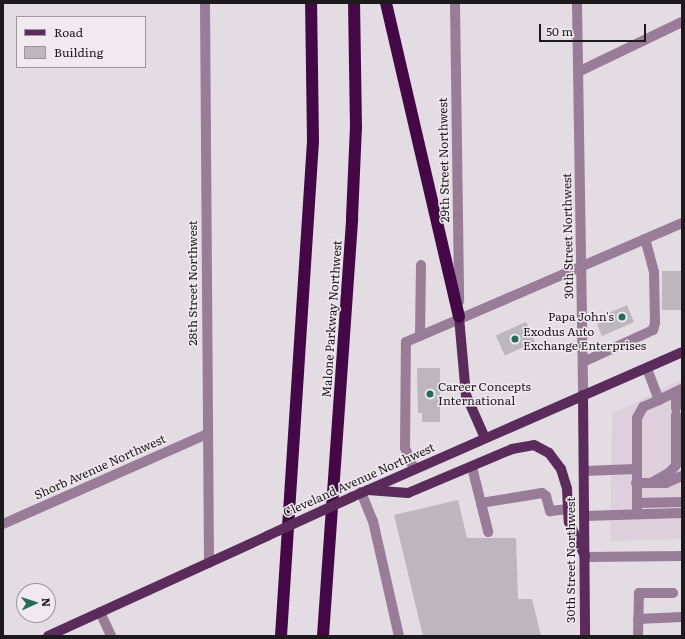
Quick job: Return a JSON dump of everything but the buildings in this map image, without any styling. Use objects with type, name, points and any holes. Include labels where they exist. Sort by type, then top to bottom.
[{"type":"highway","points":[[282,636],[313,141],[311,3]]},
{"type":"highway","name":"Malone Parkway Northwest","points":[[323,636],[353,211],[356,128],[354,3]]},
{"type":"highway","points":[[386,3],[459,317]]},
{"type":"main road","points":[[459,317],[467,399],[485,438]]},
{"type":"main road","name":"Cleveland Avenue Northwest","points":[[48,636],[360,493],[682,352]]},
{"type":"main road","name":"30th Street Northwest","points":[[583,396],[585,636]]},
{"type":"main road","points":[[360,493],[408,493],[472,467],[512,448],[534,445],[542,448],[554,457],[562,469],[567,489],[569,522],[584,557]]},
{"type":"street","name":"28th Street Northwest","points":[[205,3],[209,563]]},
{"type":"street","name":"29th Street Northwest","points":[[455,3],[459,317]]},
{"type":"street","name":"30th Street Northwest","points":[[577,3],[583,396]]},
{"type":"street","points":[[578,72],[682,22]]},
{"type":"street","points":[[414,469],[405,448],[406,342],[449,325],[459,317],[682,223]]},
{"type":"street","points":[[583,362],[653,330],[655,323],[654,272],[645,239]]},
{"type":"street","points":[[420,336],[422,265]]},
{"type":"street","points":[[647,368],[659,400]]},
{"type":"street","points":[[637,514],[636,469],[638,413],[643,407],[679,391]]},
{"type":"street","points":[[652,483],[670,472],[676,465],[676,412],[679,391]]},
{"type":"street","name":"Shorb Avenue Northwest","points":[[3,524],[207,434]]},
{"type":"street","points":[[472,467],[488,532]]},
{"type":"street","points":[[584,471],[636,469]]},
{"type":"street","points":[[636,483],[669,482],[682,476]]},
{"type":"street","points":[[360,493],[373,521],[399,636]]},
{"type":"street","points":[[481,502],[542,493],[546,496],[550,511],[569,509]]},
{"type":"street","points":[[637,503],[682,502]]},
{"type":"street","points":[[584,516],[682,513]]},
{"type":"street","points":[[584,557],[682,556]]},
{"type":"street","points":[[638,636],[639,593],[673,592]]},
{"type":"street","points":[[100,612],[111,636]]},
{"type":"street","points":[[638,619],[682,618]]},
{"type":"shaded area","points":[[682,379],[682,539],[610,541],[612,414]]},
{"type":"place","name":"Papa John's","points":[[622,317]]},
{"type":"place","name":"Exodus Auto Exchange Enterprises","points":[[515,339]]},
{"type":"place","name":"Career Concepts International","points":[[430,394]]}]
